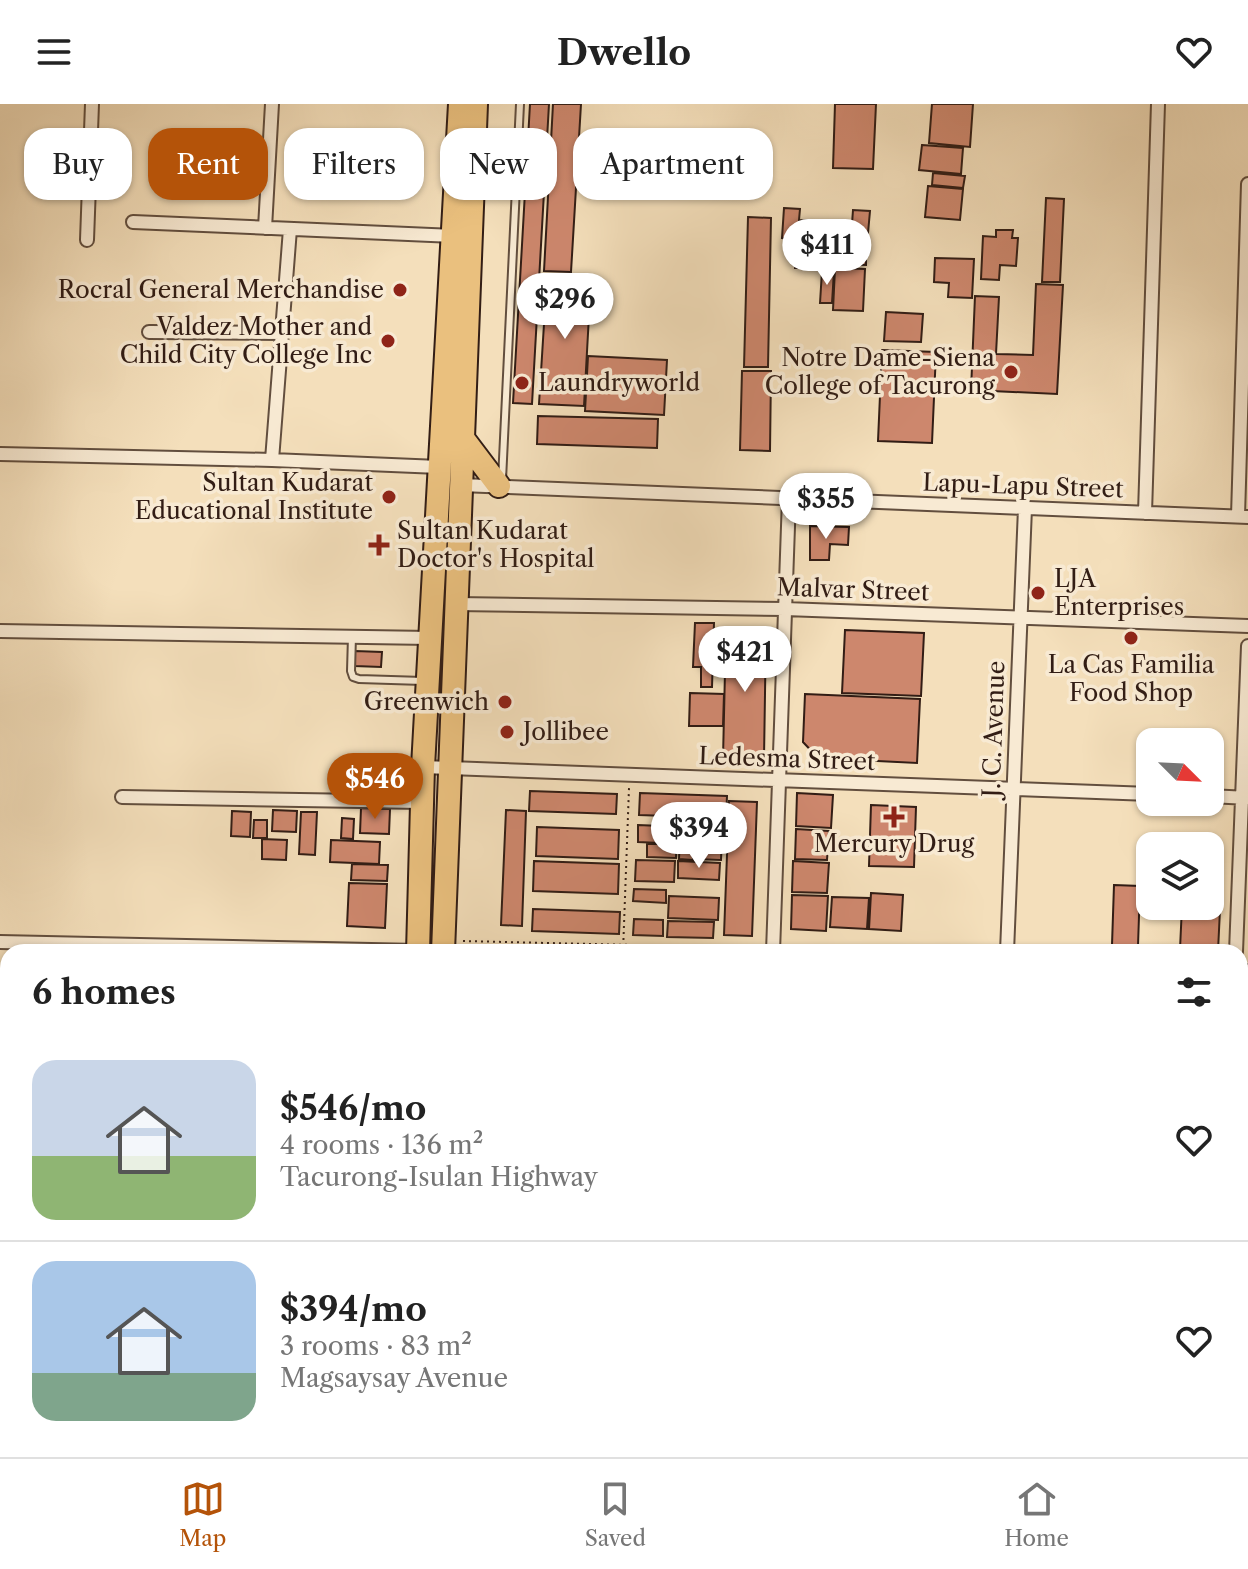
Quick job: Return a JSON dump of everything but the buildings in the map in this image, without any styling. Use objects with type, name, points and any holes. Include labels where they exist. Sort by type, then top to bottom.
[{"type":"highway","points":[[418,944],[427,681],[460,104]]},
{"type":"highway","points":[[475,128],[476,104]]},
{"type":"highway","points":[[443,944],[472,200]]},
{"type":"highway","points":[[462,437],[500,486]]},
{"type":"street","points":[[87,240],[92,104]]},
{"type":"street","points":[[265,228],[272,104]]},
{"type":"street","points":[[1145,513],[1158,104]]},
{"type":"street","points":[[1243,517],[1248,184]]},
{"type":"street","points":[[133,222],[454,236]]},
{"type":"street","points":[[272,460],[290,229]]},
{"type":"street","points":[[149,332],[282,333]]},
{"type":"street","points":[[0,454],[439,467]]},
{"type":"street","name":"Lapu-Lapu Street","points":[[461,485],[1243,517]]},
{"type":"street","points":[[773,944],[789,498]]},
{"type":"street","name":"J. C. Avenue","points":[[1007,944],[1025,508]]},
{"type":"street","name":"Malvar Street","points":[[456,604],[785,609],[1248,626]]},
{"type":"street","points":[[0,631],[430,638]]},
{"type":"street","points":[[1236,944],[1245,798],[1248,646]]},
{"type":"street","name":"Ledesma Street","points":[[423,767],[1136,793]]},
{"type":"street","points":[[122,797],[422,802]]},
{"type":"street","points":[[1224,797],[1245,798]]},
{"type":"street","points":[[0,942],[84,944]]},
{"type":"lane","points":[[519,128],[520,104]]},
{"type":"lane","points":[[500,486],[515,200]]},
{"type":"lane","points":[[352,636],[353,677],[427,681]]},
{"type":"path","points":[[623,944],[629,775]]},
{"type":"place","name":"Rocral General Merchandise","points":[[400,290]]},
{"type":"place","name":"Valdez Mother and Child City College Inc","points":[[388,341]]},
{"type":"place","name":"Notre Dame-Siena College of Tacurong","points":[[1011,372]]},
{"type":"place","name":"Laundryworld","points":[[522,383]]},
{"type":"place","name":"Sultan Kudarat Educational Institute","points":[[389,497]]},
{"type":"place","name":"Sultan Kudarat Doctor's Hospital","points":[[379,545]]},
{"type":"place","name":"LJA Enterprises","points":[[1038,593]]},
{"type":"place","name":"La Cas Familia Food Shop","points":[[1131,638]]},
{"type":"place","name":"Greenwich","points":[[505,702]]},
{"type":"place","name":"Jollibee","points":[[507,732]]},
{"type":"place","name":"Mercury Drug","points":[[894,817]]}]
